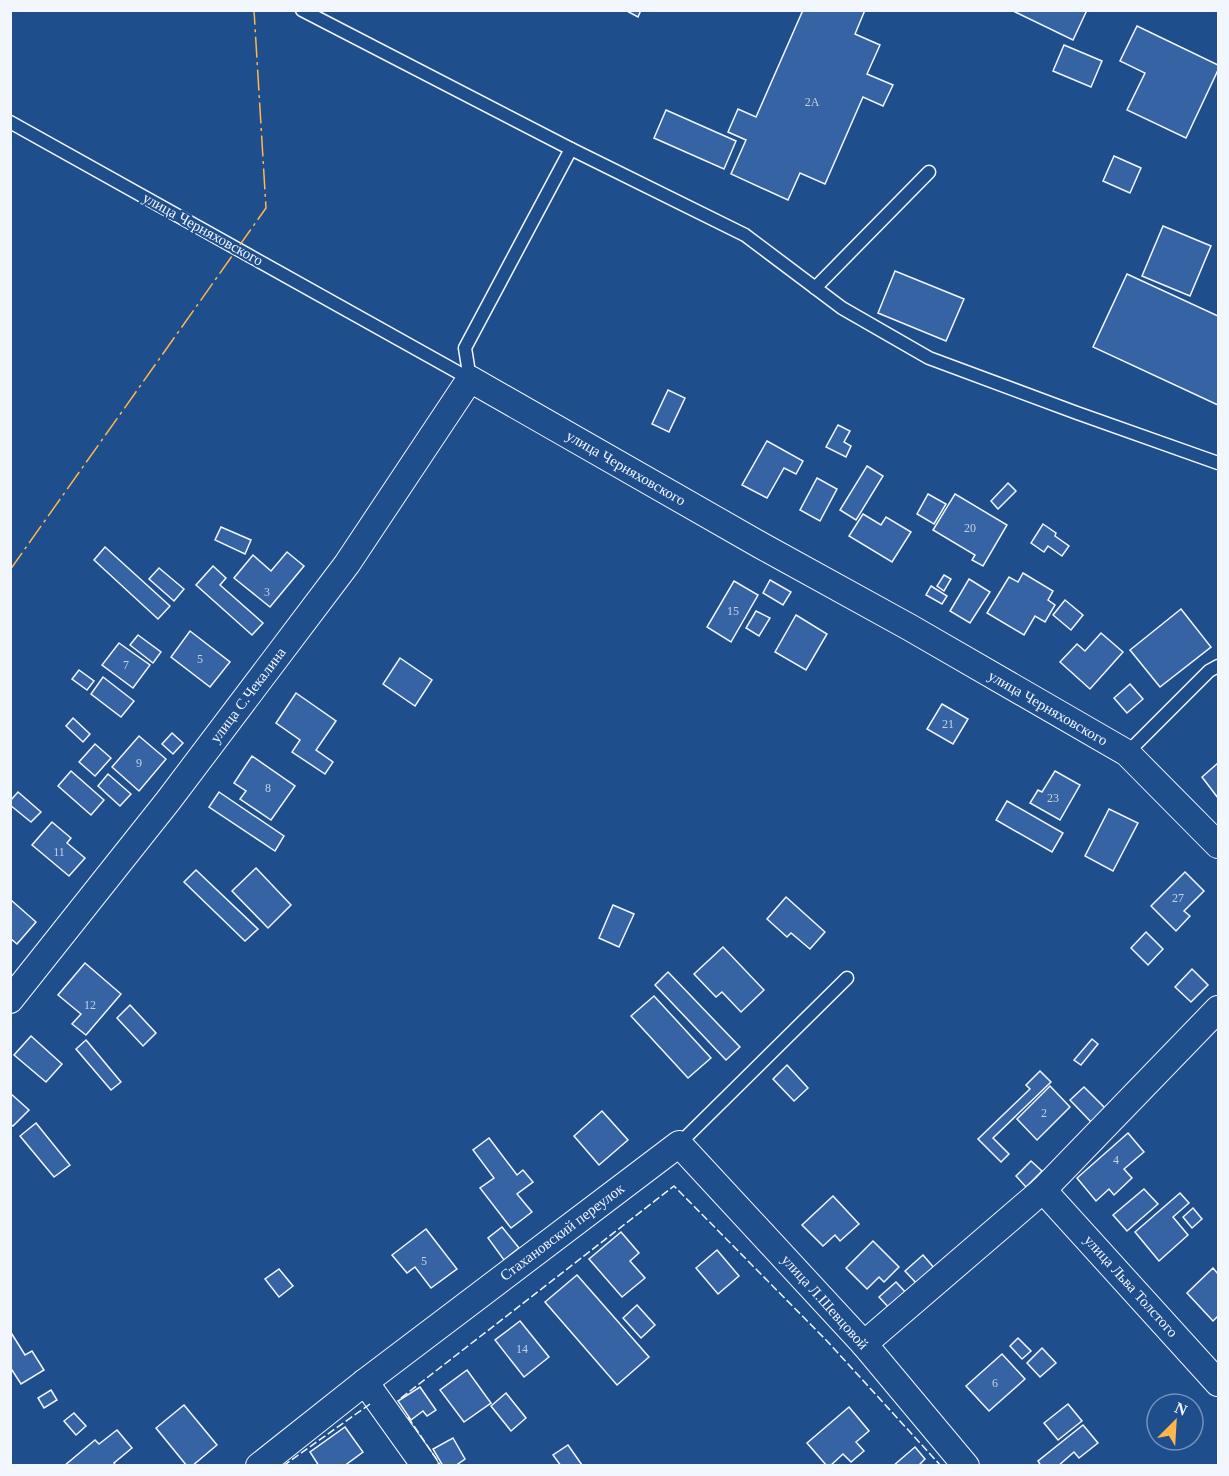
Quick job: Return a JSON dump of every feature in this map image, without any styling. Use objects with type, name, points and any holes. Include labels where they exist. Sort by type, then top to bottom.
[{"type":"street","name":"улица Черняховского","points":[[470,379],[1127,753],[1218,845]]},
{"type":"street","name":"улица С.Чекалина","points":[[10,1000],[168,801],[347,564],[470,379]]},
{"type":"street","points":[[864,1344],[1043,1190],[1218,1009]]},
{"type":"street","name":"улица Л.Шевцовой","points":[[679,1144],[864,1344],[966,1466]]},
{"type":"street","name":"Стахановский переулок","points":[[259,1466],[365,1382],[679,1144]]},
{"type":"street","name":"улица Льва Толстого","points":[[1043,1190],[1218,1383]]},
{"type":"street","points":[[365,1382],[424,1466]]},
{"type":"lane","points":[[302,10],[746,235],[842,308],[929,358],[1218,463]]},
{"type":"lane","name":"улица Черняховского","points":[[10,122],[470,379]]},
{"type":"lane","points":[[470,379],[465,348],[571,148]]},
{"type":"lane","points":[[815,288],[929,172]]},
{"type":"lane","points":[[1127,753],[1209,671],[1218,666]]},
{"type":"lane","name":"Стахановский переулок","points":[[679,1144],[847,978]]},
{"type":"building","points":[[625,10],[641,10],[638,17]]},
{"type":"building","points":[[803,10],[865,10],[855,34],[880,45],[867,74],[893,85],[883,106],[863,97],[825,184],[800,173],[788,200],[731,174],[746,140],[728,132],[738,109],[756,117]]},
{"type":"building","points":[[1011,10],[1087,10],[1073,40]]},
{"type":"building","points":[[1137,26],[1218,65],[1218,70],[1186,138],[1127,110],[1145,73],[1120,61]]},
{"type":"building","points":[[1064,45],[1102,61],[1091,87],[1053,71]]},
{"type":"building","points":[[666,110],[736,141],[724,169],[654,138]]},
{"type":"building","points":[[1114,156],[1141,168],[1130,193],[1103,181]]},
{"type":"building","points":[[1163,226],[1211,246],[1190,296],[1142,276]]},
{"type":"building","points":[[895,271],[964,299],[946,341],[878,313]]},
{"type":"building","points":[[1127,274],[1218,316],[1218,405],[1093,347]]},
{"type":"building","points":[[668,390],[685,398],[669,432],[652,424]]},
{"type":"building","points":[[838,425],[850,431],[844,442],[851,446],[846,457],[826,447]]},
{"type":"building","points":[[767,441],[803,461],[796,474],[784,468],[767,498],[742,485]]},
{"type":"building","points":[[867,466],[883,476],[856,520],[840,510]]},
{"type":"building","points":[[817,478],[837,489],[820,521],[800,510]]},
{"type":"building","points":[[1008,483],[1016,491],[998,509],[991,501]]},
{"type":"building","points":[[928,494],[946,504],[934,524],[917,514]]},
{"type":"building","points":[[955,494],[1007,525],[983,566],[972,560],[975,555],[933,530]]},
{"type":"building","points":[[863,514],[881,525],[886,517],[911,532],[892,562],[849,536]]},
{"type":"building","points":[[1043,524],[1069,546],[1062,556],[1048,546],[1044,552],[1031,543]]},
{"type":"building","points":[[221,527],[251,540],[245,554],[215,540]]},
{"type":"building","points":[[105,547],[170,606],[158,619],[94,560]]},
{"type":"building","points":[[287,552],[304,566],[270,607],[234,578],[253,555],[271,571]]},
{"type":"building","points":[[213,566],[226,578],[220,585],[263,623],[252,635],[196,585]]},
{"type":"building","points":[[159,568],[184,589],[174,601],[149,579]]},
{"type":"building","points":[[1023,573],[1053,591],[1048,600],[1055,605],[1045,622],[1035,616],[1024,635],[987,613],[1009,577],[1018,582]]},
{"type":"building","points":[[944,575],[951,579],[944,591],[937,586]]},
{"type":"building","points":[[969,579],[990,592],[970,623],[950,611]]},
{"type":"building","points":[[770,580],[791,592],[783,605],[763,593]]},
{"type":"building","points":[[734,581],[758,595],[731,642],[707,627]]},
{"type":"building","points":[[931,586],[947,596],[942,604],[926,595]]},
{"type":"building","points":[[1065,600],[1083,615],[1071,630],[1053,615]]},
{"type":"building","points":[[1181,609],[1211,647],[1160,687],[1130,650]]},
{"type":"building","points":[[756,611],[770,618],[759,636],[746,628]]},
{"type":"building","points":[[796,615],[827,634],[806,670],[775,652]]},
{"type":"building","points":[[190,631],[230,662],[210,687],[171,657]]},
{"type":"building","points":[[1101,633],[1123,652],[1090,689],[1060,662],[1077,644],[1085,651]]},
{"type":"building","points":[[138,635],[161,652],[153,663],[130,645]]},
{"type":"building","points":[[119,643],[150,665],[133,688],[102,665]]},
{"type":"building","points":[[400,658],[432,680],[415,706],[383,684]]},
{"type":"building","points":[[79,670],[94,681],[87,690],[72,679]]},
{"type":"building","points":[[103,677],[134,701],[121,717],[91,694]]},
{"type":"building","points":[[1130,684],[1143,699],[1127,713],[1114,698]]},
{"type":"building","points":[[296,693],[336,721],[316,750],[333,762],[325,774],[292,752],[300,740],[276,723]]},
{"type":"building","points":[[942,704],[968,719],[953,744],[927,729]]},
{"type":"building","points":[[73,718],[90,734],[83,742],[66,726]]},
{"type":"building","points":[[172,733],[183,743],[173,754],[162,744]]},
{"type":"building","points":[[139,736],[166,759],[139,791],[112,767]]},
{"type":"building","points":[[95,744],[111,758],[95,776],[79,762]]},
{"type":"building","points":[[252,756],[295,786],[271,820],[240,799],[246,791],[234,783]]},
{"type":"building","points":[[1218,763],[1218,798],[1202,777]]},
{"type":"building","points":[[71,771],[104,800],[91,815],[58,786]]},
{"type":"building","points":[[1055,771],[1080,785],[1060,820],[1030,803],[1038,790],[1042,792]]},
{"type":"building","points":[[108,774],[131,794],[120,806],[98,786]]},
{"type":"building","points":[[18,792],[41,812],[31,822],[10,805],[10,801]]},
{"type":"building","points":[[219,792],[284,836],[275,851],[209,807]]},
{"type":"building","points":[[1007,801],[1063,833],[1052,852],[996,820]]},
{"type":"building","points":[[1109,809],[1138,823],[1113,871],[1085,856]]},
{"type":"building","points":[[52,822],[71,838],[67,843],[85,858],[69,876],[32,845]]},
{"type":"building","points":[[256,868],[291,905],[268,928],[232,891]]},
{"type":"building","points":[[196,870],[258,929],[245,941],[184,882]]},
{"type":"building","points":[[1185,872],[1204,891],[1184,911],[1190,916],[1176,931],[1151,906]]},
{"type":"building","points":[[786,897],[825,932],[810,949],[791,933],[787,937],[767,919]]},
{"type":"building","points":[[11,900],[36,922],[17,944],[10,938]]},
{"type":"building","points":[[613,905],[634,914],[619,947],[599,938]]},
{"type":"building","points":[[1146,932],[1163,949],[1148,965],[1131,948]]},
{"type":"building","points":[[723,947],[764,990],[741,1012],[722,992],[716,997],[694,974]]},
{"type":"building","points":[[85,963],[121,994],[86,1035],[72,1024],[81,1014],[58,995]]},
{"type":"building","points":[[1192,969],[1208,985],[1191,1002],[1175,987]]},
{"type":"building","points":[[668,972],[740,1047],[726,1060],[655,985]]},
{"type":"building","points":[[654,996],[711,1058],[688,1078],[631,1016]]},
{"type":"building","points":[[130,1005],[156,1033],[143,1046],[117,1018]]},
{"type":"building","points":[[31,1036],[62,1064],[46,1082],[14,1055]]},
{"type":"building","points":[[1092,1039],[1098,1044],[1081,1065],[1074,1060]]},
{"type":"building","points":[[86,1040],[121,1082],[111,1090],[76,1049]]},
{"type":"building","points":[[787,1065],[808,1088],[794,1101],[773,1079]]},
{"type":"building","points":[[1040,1071],[1051,1082],[993,1138],[1009,1154],[1001,1162],[978,1139],[1030,1089],[1026,1085]]},
{"type":"building","points":[[1050,1086],[1070,1107],[1037,1140],[1017,1119]]},
{"type":"building","points":[[1084,1087],[1106,1109],[1092,1123],[1070,1100]]},
{"type":"building","points":[[10,1093],[29,1110],[13,1126],[10,1124]]},
{"type":"building","points":[[602,1111],[628,1140],[599,1165],[574,1136]]},
{"type":"building","points":[[36,1123],[70,1165],[54,1177],[20,1136]]},
{"type":"building","points":[[1128,1133],[1144,1152],[1124,1169],[1132,1178],[1114,1195],[1109,1189],[1096,1201],[1077,1178]]},
{"type":"building","points":[[489,1138],[517,1175],[523,1170],[533,1182],[517,1194],[532,1212],[511,1228],[480,1188],[494,1178],[473,1150]]},
{"type":"building","points":[[1031,1161],[1042,1171],[1026,1187],[1016,1176]]},
{"type":"building","points":[[1144,1189],[1158,1204],[1127,1231],[1113,1215]]},
{"type":"building","points":[[1180,1193],[1189,1203],[1173,1217],[1188,1235],[1159,1261],[1135,1232]]},
{"type":"building","points":[[833,1196],[859,1224],[840,1241],[835,1235],[823,1246],[802,1225]]},
{"type":"building","points":[[1193,1208],[1202,1219],[1192,1228],[1183,1217]]},
{"type":"building","points":[[502,1227],[519,1248],[504,1260],[488,1238]]},
{"type":"building","points":[[426,1229],[457,1269],[431,1288],[415,1267],[407,1273],[392,1255]]},
{"type":"building","points":[[621,1232],[639,1253],[630,1261],[645,1278],[622,1297],[589,1259]]},
{"type":"building","points":[[873,1241],[899,1267],[884,1282],[879,1277],[867,1289],[846,1268]]},
{"type":"building","points":[[717,1250],[739,1276],[718,1294],[696,1268]]},
{"type":"building","points":[[923,1255],[935,1269],[917,1284],[905,1271]]},
{"type":"building","points":[[1213,1268],[1218,1274],[1218,1316],[1213,1321],[1187,1293]]},
{"type":"building","points":[[279,1269],[293,1286],[279,1297],[265,1279]]},
{"type":"building","points":[[577,1275],[649,1357],[617,1385],[545,1302]]},
{"type":"building","points":[[896,1282],[908,1295],[891,1310],[879,1297]]},
{"type":"building","points":[[637,1305],[655,1325],[641,1338],[623,1318]]},
{"type":"building","points":[[520,1321],[549,1357],[524,1377],[495,1340]]},
{"type":"building","points":[[10,1331],[25,1355],[32,1351],[44,1370],[21,1384],[10,1367]]},
{"type":"building","points":[[1018,1338],[1031,1351],[1022,1359],[1010,1346]]},
{"type":"building","points":[[1042,1348],[1056,1363],[1040,1377],[1027,1363]]},
{"type":"building","points":[[1002,1354],[1025,1379],[989,1411],[966,1386]]},
{"type":"building","points":[[467,1370],[491,1403],[464,1422],[440,1390]]},
{"type":"building","points":[[420,1387],[436,1410],[427,1416],[423,1411],[411,1420],[398,1401]]},
{"type":"building","points":[[51,1390],[57,1400],[44,1408],[38,1398]]},
{"type":"building","points":[[506,1393],[526,1418],[511,1431],[491,1406]]},
{"type":"building","points":[[1068,1404],[1082,1421],[1058,1440],[1044,1423]]},
{"type":"building","points":[[184,1405],[217,1445],[192,1466],[187,1466],[156,1428]]},
{"type":"building","points":[[849,1407],[869,1431],[856,1442],[864,1451],[851,1462],[843,1454],[827,1466],[807,1443]]},
{"type":"building","points":[[74,1413],[86,1426],[76,1435],[64,1421]]},
{"type":"building","points":[[1083,1425],[1098,1443],[1079,1458],[1074,1452],[1058,1466],[1041,1466],[1038,1461]]},
{"type":"building","points":[[345,1427],[363,1452],[344,1466],[319,1466],[310,1452]]},
{"type":"building","points":[[117,1430],[132,1448],[114,1463],[116,1466],[64,1466],[95,1440],[99,1444]]},
{"type":"building","points":[[453,1438],[465,1459],[455,1466],[443,1466],[433,1449]]},
{"type":"building","points":[[568,1445],[582,1466],[561,1466],[553,1455]]},
{"type":"building","points":[[915,1447],[925,1459],[918,1466],[893,1466]]},
{"type":"fence","points":[[401,1398],[674,1186],[827,1341],[941,1466]]},
{"type":"fence","points":[[283,1466],[370,1404]]},
{"type":"fence","points":[[408,1417],[441,1466]]},
{"type":"power","points":[[10,570],[266,208],[254,10]]}]
